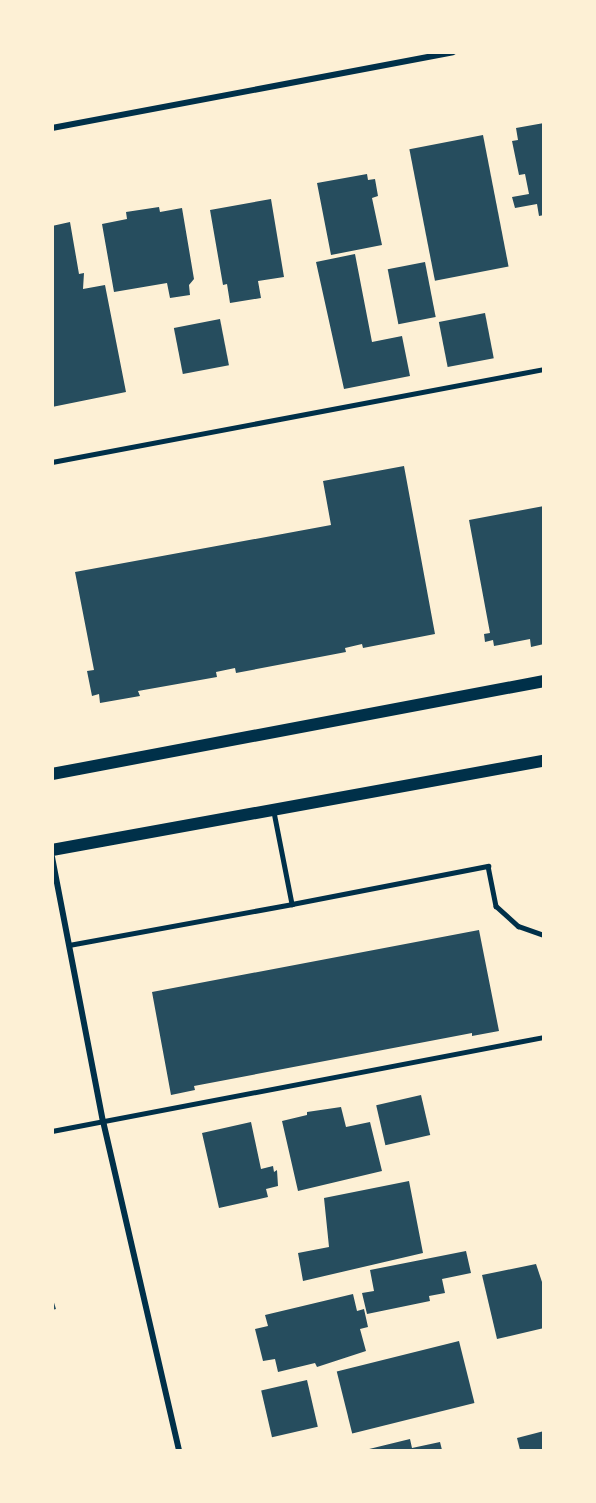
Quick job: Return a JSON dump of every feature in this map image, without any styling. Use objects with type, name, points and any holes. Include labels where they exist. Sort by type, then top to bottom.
[{"type":"main road","points":[[52,774],[543,681]]},
{"type":"main road","points":[[52,850],[543,761]]},
{"type":"street","points":[[52,128],[453,52]]},
{"type":"street","points":[[52,857],[103,1121],[179,1450]]},
{"type":"lane","points":[[52,462],[543,369]]},
{"type":"lane","points":[[273,811],[292,904]]},
{"type":"lane","points":[[69,945],[488,866],[496,906],[518,926],[543,935]]},
{"type":"lane","points":[[52,1131],[543,1037]]},
{"type":"building","points":[[544,123],[544,215],[539,216],[537,204],[515,208],[512,197],[529,194],[525,174],[519,175],[512,141],[518,140],[516,128]]},
{"type":"building","points":[[483,135],[509,267],[435,281],[409,149]]},
{"type":"building","points":[[367,174],[368,180],[375,179],[378,196],[372,198],[382,245],[331,255],[317,183]]},
{"type":"building","points":[[271,199],[284,277],[258,281],[261,298],[230,303],[227,284],[223,285],[210,210]]},
{"type":"building","points":[[159,207],[160,212],[182,208],[194,279],[189,285],[190,295],[170,298],[167,283],[114,292],[102,224],[127,219],[126,212]]},
{"type":"building","points":[[70,222],[79,274],[84,273],[83,289],[105,285],[126,392],[52,407],[52,226]]},
{"type":"building","points":[[355,254],[372,342],[402,336],[410,376],[344,389],[316,262]]},
{"type":"building","points":[[425,262],[436,317],[398,324],[388,269]]},
{"type":"building","points":[[485,313],[494,358],[448,367],[439,322]]},
{"type":"building","points":[[220,319],[229,365],[183,374],[174,328]]},
{"type":"building","points":[[404,466],[435,634],[363,648],[362,644],[345,648],[346,652],[236,673],[235,668],[216,672],[217,677],[138,691],[140,696],[100,703],[99,694],[92,696],[87,671],[94,670],[75,572],[331,525],[323,481]]},
{"type":"building","points":[[544,506],[544,644],[531,647],[530,639],[494,646],[493,640],[485,642],[484,634],[490,633],[469,520]]},
{"type":"building","points":[[479,930],[499,1031],[472,1036],[472,1033],[194,1086],[195,1090],[171,1095],[152,992]]},
{"type":"building","points":[[421,1095],[430,1135],[385,1145],[376,1105]]},
{"type":"building","points":[[341,1107],[346,1127],[370,1122],[382,1171],[298,1191],[282,1121],[307,1115],[307,1112]]},
{"type":"building","points":[[251,1122],[261,1169],[273,1166],[274,1172],[277,1170],[278,1186],[266,1189],[268,1197],[219,1208],[202,1133]]},
{"type":"building","points":[[409,1181],[423,1253],[303,1281],[298,1253],[329,1247],[324,1198]]},
{"type":"building","points":[[466,1251],[471,1273],[442,1279],[445,1293],[429,1296],[430,1301],[367,1314],[362,1293],[374,1291],[370,1270]]},
{"type":"building","points":[[536,1264],[544,1288],[544,1328],[497,1339],[482,1275]]},
{"type":"building","points":[[353,1294],[357,1311],[364,1309],[368,1327],[360,1329],[366,1351],[317,1367],[315,1363],[278,1372],[275,1359],[263,1361],[255,1329],[268,1326],[265,1315]]},
{"type":"building","points":[[52,1296],[56,1309],[52,1310]]},
{"type":"building","points":[[459,1341],[474,1403],[352,1434],[337,1371]]},
{"type":"building","points":[[307,1380],[318,1427],[272,1437],[261,1391]]},
{"type":"building","points":[[544,1431],[544,1450],[520,1450],[517,1438]]},
{"type":"building","points":[[410,1439],[412,1448],[440,1442],[442,1450],[365,1450]]}]
